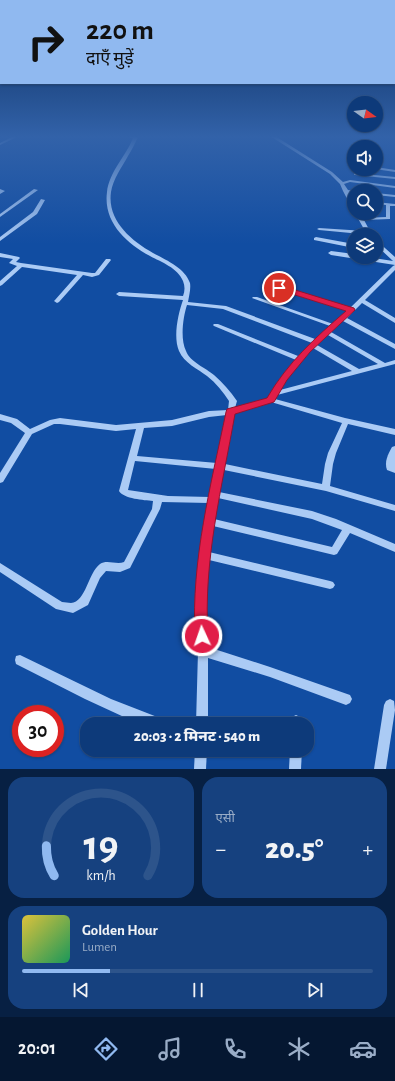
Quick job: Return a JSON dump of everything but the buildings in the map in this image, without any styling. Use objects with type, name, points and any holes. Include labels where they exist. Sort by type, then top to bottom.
[{"type":"street","points":[[118,172],[109,189],[109,213],[121,230],[131,240],[173,266],[185,278],[187,285],[181,315],[181,349],[192,362],[226,390],[233,402],[220,466],[205,555],[200,606],[203,651],[202,717]]},
{"type":"street","points":[[329,172],[342,183],[347,194]]},
{"type":"street","points":[[350,181],[353,176]]},
{"type":"street","points":[[374,176],[395,178]]},
{"type":"street","points":[[342,183],[350,181],[395,187]]},
{"type":"street","points":[[0,216],[36,190]]},
{"type":"street","points":[[383,195],[395,196]]},
{"type":"street","points":[[0,239],[35,213],[43,200]]},
{"type":"street","points":[[383,204],[395,205]]},
{"type":"street","points":[[383,218],[388,218],[388,204]]},
{"type":"street","points":[[318,229],[347,232]]},
{"type":"street","points":[[316,239],[347,245]]},
{"type":"street","points":[[383,249],[395,265]]},
{"type":"street","points":[[331,253],[347,255]]},
{"type":"street","points":[[0,256],[16,258],[12,263],[21,265],[95,275],[108,260]]},
{"type":"street","points":[[383,262],[395,265]]},
{"type":"street","points":[[0,284],[21,265]]},
{"type":"street","points":[[272,397],[283,379],[300,359],[395,265]]},
{"type":"street","points":[[58,302],[82,274]]},
{"type":"street","points":[[268,285],[351,310]]},
{"type":"street","points":[[119,294],[185,300],[224,307],[315,344],[358,372]]},
{"type":"street","points":[[255,298],[334,326]]},
{"type":"street","points":[[361,300],[395,321]]},
{"type":"street","points":[[343,318],[395,347]]},
{"type":"street","points":[[216,325],[300,359]]},
{"type":"street","points":[[327,332],[384,365]]},
{"type":"street","points":[[0,480],[29,432],[53,422],[60,421],[116,428],[172,424],[209,414],[231,412],[272,397],[395,362]]},
{"type":"street","points":[[272,397],[346,421],[395,432]]},
{"type":"street","points":[[0,417],[14,421],[29,432]]},
{"type":"street","points":[[326,488],[332,453],[346,421]]},
{"type":"street","points":[[141,426],[123,491],[126,493],[182,500],[215,497],[312,515],[333,522],[395,548]]},
{"type":"street","points":[[395,449],[391,457],[390,468],[395,470]]},
{"type":"street","points":[[132,458],[220,466],[326,488],[395,508]]},
{"type":"street","points":[[0,567],[60,606],[73,608],[84,602],[97,575],[103,567],[108,566],[120,568],[127,565],[156,509],[158,498]]},
{"type":"street","points":[[210,522],[334,551],[348,528]]},
{"type":"street","points":[[205,555],[330,584]]},
{"type":"street","points":[[203,651],[270,672],[346,699]]},
{"type":"street","points":[[20,660],[79,691],[138,717]]},
{"type":"street","points":[[380,769],[390,705]]},
{"type":"street","points":[[200,769],[201,757]]},
{"type":"street","points":[[295,769],[296,757]]},
{"type":"route","points":[[202,636],[200,606],[206,539],[231,412],[271,400],[283,379],[307,350],[351,310],[279,288]]}]
